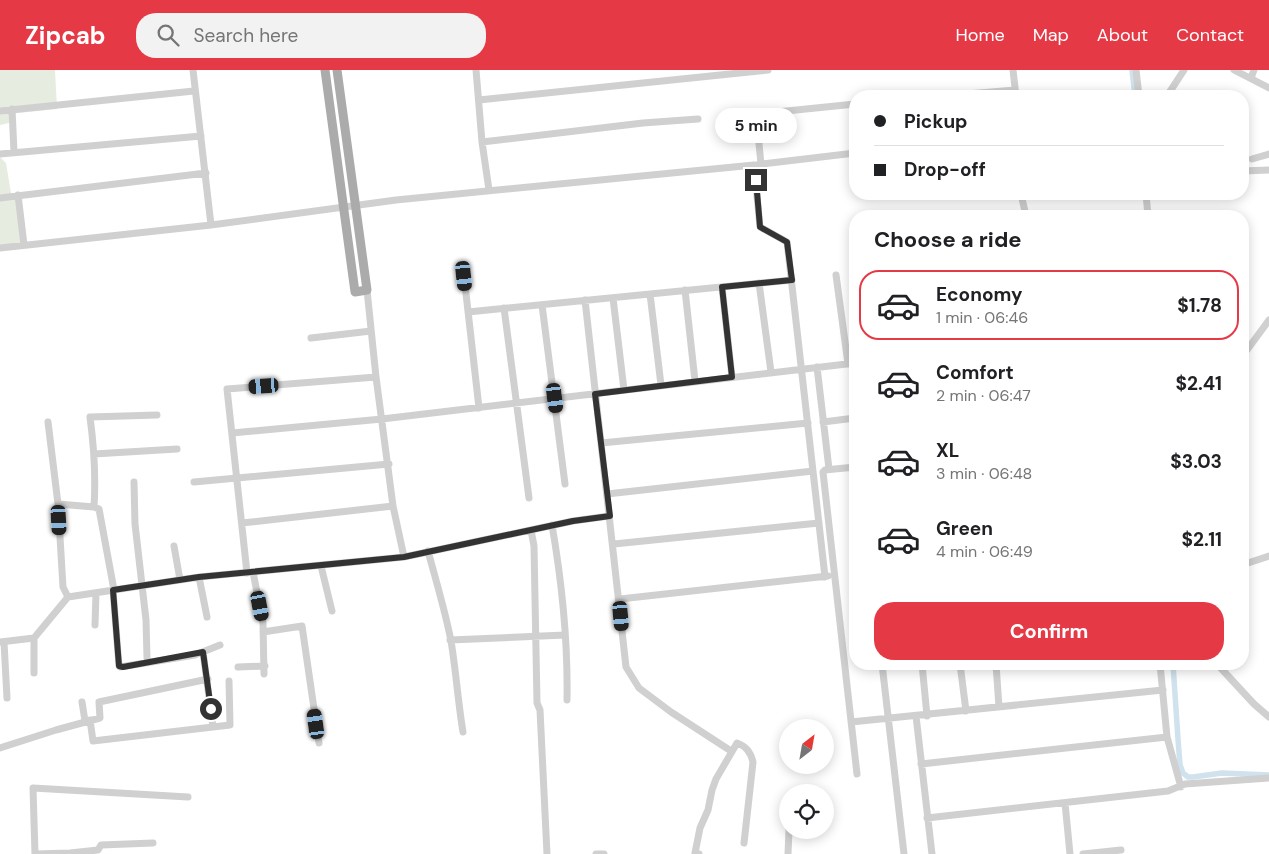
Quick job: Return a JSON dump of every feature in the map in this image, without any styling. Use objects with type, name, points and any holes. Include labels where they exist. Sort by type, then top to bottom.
[{"type":"main road","points":[[325,70],[355,292],[367,290],[337,70]]},
{"type":"street","points":[[193,70],[211,225]]},
{"type":"street","points":[[476,70],[482,142],[489,190]]},
{"type":"street","points":[[691,70],[692,78]]},
{"type":"street","points":[[479,100],[768,70]]},
{"type":"street","points":[[1013,70],[1015,90]]},
{"type":"street","points":[[1136,70],[1138,90]]},
{"type":"street","points":[[1171,90],[1184,70]]},
{"type":"street","points":[[1234,70],[1269,88]]},
{"type":"street","points":[[1251,78],[1254,70]]},
{"type":"street","points":[[0,111],[194,90]]},
{"type":"street","points":[[825,577],[787,242],[760,227],[756,114],[849,105]]},
{"type":"street","points":[[12,109],[14,152]]},
{"type":"street","points":[[482,142],[643,124],[698,120]]},
{"type":"street","points":[[0,154],[201,136]]},
{"type":"street","points":[[0,248],[211,225],[355,205],[758,164],[849,153]]},
{"type":"street","points":[[1252,159],[1269,154]]},
{"type":"street","points":[[1249,171],[1269,170]]},
{"type":"street","points":[[0,198],[206,173]]},
{"type":"street","points":[[18,196],[24,245]]},
{"type":"street","points":[[836,275],[849,346]]},
{"type":"street","points":[[464,276],[479,408]]},
{"type":"street","points":[[468,312],[792,280]]},
{"type":"street","points":[[759,283],[771,372]]},
{"type":"street","points":[[722,287],[732,377]]},
{"type":"street","points":[[367,290],[376,378],[389,464],[393,506],[404,557]]},
{"type":"street","points":[[685,290],[695,381]]},
{"type":"street","points":[[650,294],[661,385]]},
{"type":"street","points":[[613,298],[624,390]]},
{"type":"street","points":[[585,300],[614,544],[626,667],[639,688],[671,712],[731,751]]},
{"type":"street","points":[[542,305],[566,484]]},
{"type":"street","points":[[504,308],[529,498]]},
{"type":"street","points":[[1249,347],[1269,320]]},
{"type":"street","points":[[311,338],[371,331]]},
{"type":"street","points":[[232,433],[382,420],[849,363]]},
{"type":"street","points":[[817,367],[829,469]]},
{"type":"street","points":[[238,667],[264,670],[263,624],[250,572],[242,523],[227,389],[376,378]]},
{"type":"street","points":[[94,507],[94,454],[90,417],[157,415]]},
{"type":"street","points":[[823,422],[849,419]]},
{"type":"street","points":[[48,422],[58,504],[63,587],[68,597]]},
{"type":"street","points":[[601,443],[808,423]]},
{"type":"street","points":[[94,454],[177,449]]},
{"type":"street","points":[[194,482],[389,464]]},
{"type":"street","points":[[849,467],[824,470],[823,472],[857,774]]},
{"type":"street","points":[[607,494],[813,471]]},
{"type":"street","points":[[134,482],[135,524],[146,620],[146,658]]},
{"type":"street","points":[[58,504],[99,509],[114,590],[120,667],[203,652],[220,645]]},
{"type":"street","points":[[242,523],[393,506]]},
{"type":"street","points":[[34,673],[34,638],[68,597],[199,577],[404,557],[552,525],[610,516]]},
{"type":"street","points":[[614,544],[819,523]]},
{"type":"street","points":[[552,525],[558,557],[568,662],[567,700]]},
{"type":"street","points":[[531,530],[534,546],[537,703],[540,710],[547,854]]},
{"type":"street","points":[[174,546],[180,580]]},
{"type":"street","points":[[428,551],[450,640],[463,732]]},
{"type":"street","points":[[1249,562],[1269,556]]},
{"type":"street","points":[[320,566],[332,611]]},
{"type":"street","points":[[620,599],[835,576]]},
{"type":"street","points":[[199,577],[207,617]]},
{"type":"street","points":[[95,625],[96,593]]},
{"type":"street","points":[[263,632],[302,626],[319,743]]},
{"type":"street","points":[[450,640],[565,636]]},
{"type":"street","points":[[7,698],[2,642],[34,638]]},
{"type":"street","points":[[203,652],[213,727]]},
{"type":"street","points":[[883,670],[904,854]]},
{"type":"street","points":[[923,670],[927,716]]},
{"type":"street","points":[[961,670],[966,712]]},
{"type":"street","points":[[996,670],[999,707]]},
{"type":"street","points":[[1161,670],[1167,737],[1181,787]]},
{"type":"street","points":[[1223,670],[1254,704],[1269,717]]},
{"type":"street","points":[[0,748],[87,720],[100,718],[99,702],[208,679]]},
{"type":"street","points":[[82,702],[93,741],[213,727],[231,724],[229,681]]},
{"type":"street","points":[[851,722],[927,716],[1163,690]]},
{"type":"street","points":[[916,716],[932,854]]},
{"type":"street","points":[[921,764],[1167,737]]},
{"type":"street","points":[[699,854],[695,853],[700,828],[708,810],[712,790],[731,751],[737,743],[742,745],[751,755],[753,762],[744,844]]},
{"type":"street","points":[[927,818],[1168,791],[1185,784],[1269,778]]},
{"type":"street","points":[[154,843],[101,845],[98,850],[35,854],[32,788],[188,797]]},
{"type":"street","points":[[1065,803],[1070,854]]},
{"type":"street","points":[[788,854],[789,839]]},
{"type":"street","points":[[1083,854],[1121,850]]},
{"type":"street","points":[[596,854],[604,854]]},
{"type":"shaded area","points":[[0,70],[55,70],[57,109],[9,114],[9,123],[0,125]]},
{"type":"shaded area","points":[[0,157],[6,163],[12,199],[20,199],[24,245],[0,248]]},
{"type":"waterway","points":[[1132,70],[1134,90]]},
{"type":"waterway","points":[[1173,670],[1180,765],[1183,773],[1188,777],[1222,773],[1269,775]]},
{"type":"route","points":[[211,709],[203,652],[195,655],[123,667],[119,666],[113,590],[199,577],[404,557],[573,521],[610,516],[595,394],[732,377],[722,287],[792,280],[787,242],[760,227],[756,180]]}]
